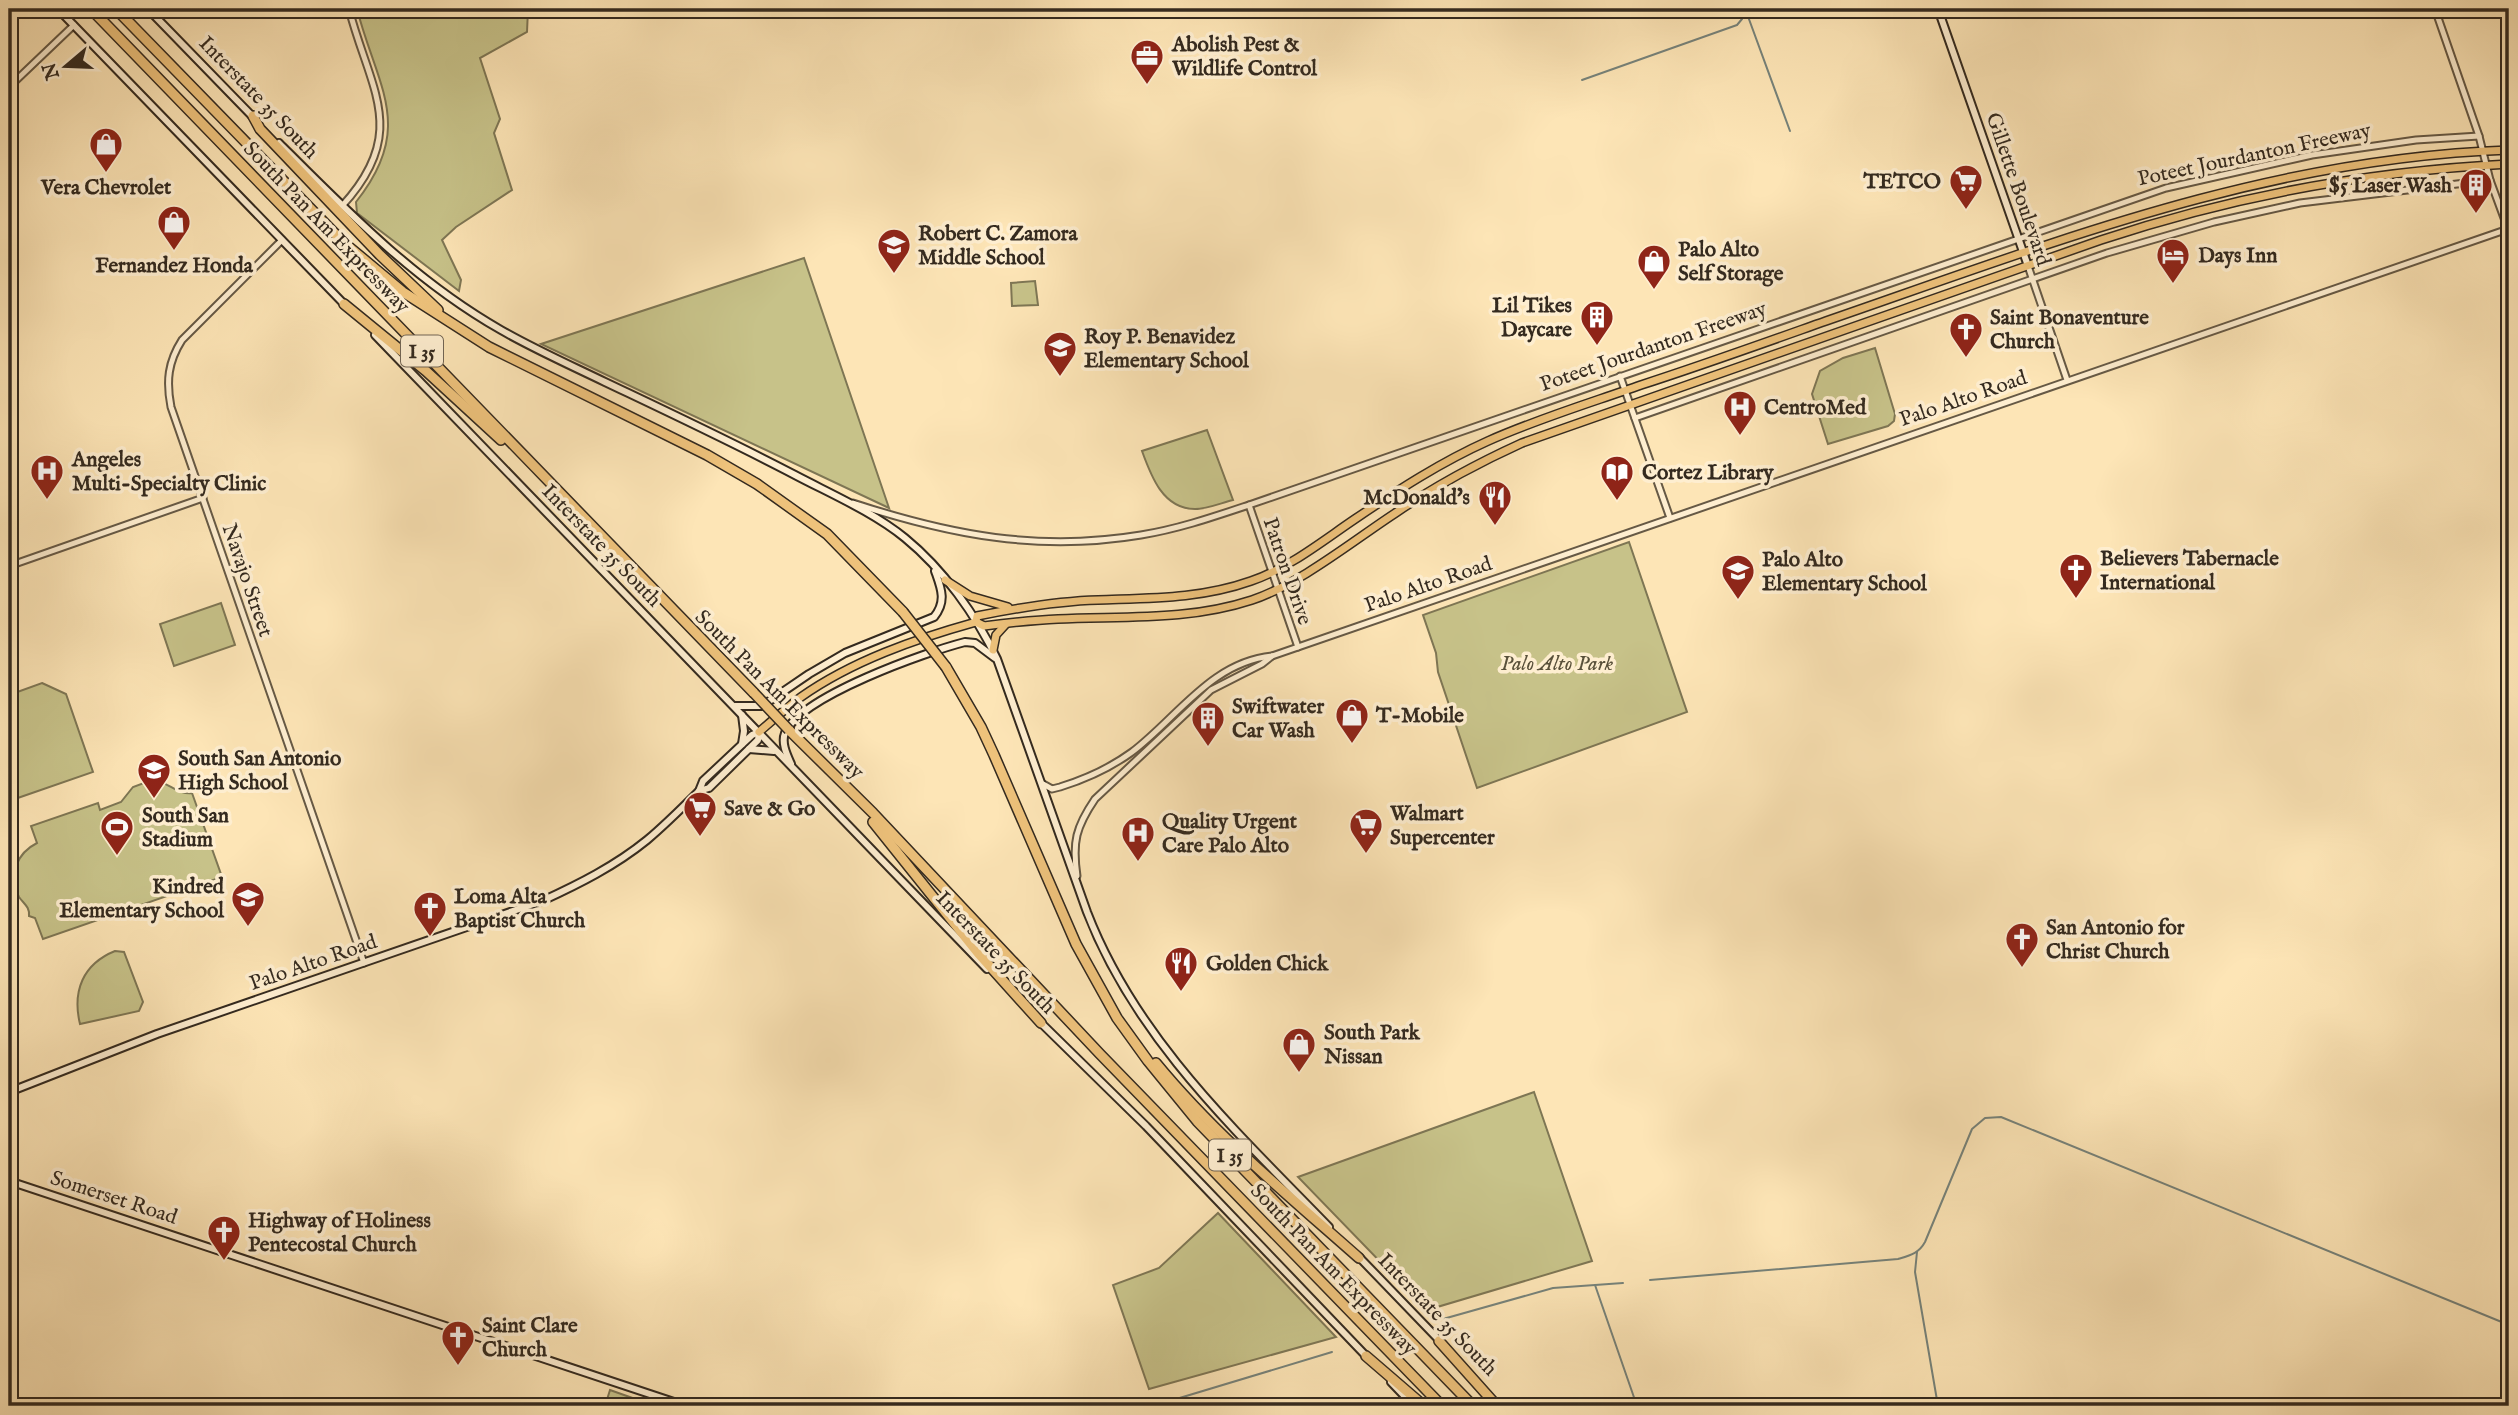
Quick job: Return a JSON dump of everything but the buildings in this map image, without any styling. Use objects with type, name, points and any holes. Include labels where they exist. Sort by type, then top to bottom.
[{"type":"highway","name":"South Pan Am Expressway","points":[[90,9],[789,730],[873,813],[1100,1054],[1442,1406]]},
{"type":"highway","name":"South Pan Am Expressway","points":[[116,9],[343,242],[403,292],[475,339],[515,361],[706,454],[767,491],[827,534],[903,611],[946,667],[981,727],[1076,944],[1117,1018],[1158,1075],[1197,1121],[1473,1406]]},
{"type":"highway","points":[[253,116],[260,129],[425,300],[475,339]]},
{"type":"highway","points":[[344,304],[426,371],[497,437],[531,463]]},
{"type":"highway","points":[[789,730],[880,829],[978,953],[1041,1023]]},
{"type":"highway","points":[[1117,1018],[1195,1109],[1230,1144],[1359,1258]]},
{"type":"highway","points":[[1439,1341],[1497,1406]]},
{"type":"highway","points":[[1366,1356],[1424,1406]]},
{"type":"main road","name":"Interstate 35 South","points":[[58,9],[735,706],[776,752],[1041,1023],[1146,1126],[1414,1406]]},
{"type":"main road","name":"Interstate 35 South","points":[[148,9],[341,206],[429,283],[502,331],[736,444],[839,498],[905,538],[933,566],[946,580],[993,650],[1096,937],[1144,1021],[1169,1055],[1231,1126],[1503,1406]]},
{"type":"main road","name":"Gillette Boulevard","points":[[1938,9],[2028,266]]},
{"type":"main road","name":"Poteet Jourdanton Freeway","points":[[976,622],[977,616],[1013,608],[1098,600],[1135,601],[1216,592],[1272,573],[1423,474],[1463,452],[1625,391],[2133,216],[2242,187],[2386,161],[2509,150]]},
{"type":"main road","name":"Poteet Jourdanton Freeway","points":[[625,856],[646,841],[699,791],[703,781],[745,747],[752,734],[759,732],[801,697],[851,667],[900,647],[976,622],[984,626],[1058,619],[1179,616],[1217,611],[1278,588],[1359,539],[1446,479],[1522,443],[2028,266],[2150,224],[2233,202],[2364,178],[2509,164]]},
{"type":"main road","points":[[735,706],[762,706],[845,653],[934,617],[942,604],[943,595],[933,566]]},
{"type":"main road","points":[[946,580],[970,596],[1013,608]]},
{"type":"main road","points":[[993,650],[996,635],[1007,623]]},
{"type":"main road","points":[[793,769],[785,747],[785,734],[802,714],[844,688],[890,667],[965,642],[975,643],[997,659]]},
{"type":"main road","points":[[741,713],[745,747],[776,752]]},
{"type":"main road","name":"Palo Alto Road","points":[[9,1091],[157,1034],[542,901],[584,881],[625,856]]},
{"type":"main road","name":"Somerset Road","points":[[9,1181],[686,1406]]},
{"type":"street","points":[[341,206],[369,172],[376,156],[381,125],[374,84],[349,9]]},
{"type":"street","points":[[2435,9],[2508,229]]},
{"type":"street","points":[[9,87],[74,25]]},
{"type":"street","name":"Poteet Jourdanton Freeway","points":[[839,498],[926,526],[962,534],[1033,543],[1142,535],[1198,522],[1249,505],[2166,188],[2312,155],[2374,145],[2479,136]]},
{"type":"street","points":[[1635,418],[2165,235],[2300,203],[2490,180]]},
{"type":"street","name":"Palo Alto Road","points":[[1041,781],[1052,789],[1100,772],[1145,741],[1207,684],[1251,660],[1272,656],[2508,229]]},
{"type":"street","name":"Navajo Street","points":[[282,240],[187,333],[168,370],[167,383],[171,407],[364,963]]},
{"type":"street","name":"Gillette Boulevard","points":[[2028,266],[2067,380]]},
{"type":"street","points":[[1620,376],[1670,518]]},
{"type":"street","points":[[9,566],[203,498]]},
{"type":"street","name":"Patron Drive","points":[[1249,505],[1298,647]]},
{"type":"street","name":"Palo Alto Road","points":[[1078,886],[1075,862],[1076,832],[1081,819],[1095,799],[1211,690],[1262,664],[1272,656]]},
{"type":"green space","points":[[357,9],[528,9],[527,32],[480,58],[500,119],[494,133],[512,190],[456,227],[442,240],[461,280],[459,291],[357,213],[356,202],[374,175],[384,151],[388,129],[381,85]]},
{"type":"green space","points":[[804,258],[889,508],[541,344]]},
{"type":"green space","points":[[1035,281],[1038,305],[1012,306],[1011,283]]},
{"type":"green space","points":[[1875,348],[1895,414],[1894,421],[1888,426],[1828,444],[1812,394],[1820,371],[1843,358]]},
{"type":"green space","points":[[1207,430],[1233,500],[1204,508],[1184,508],[1174,503],[1160,489],[1142,451]]},
{"type":"green space","name":"Palo Alto Park","points":[[1629,542],[1687,712],[1477,788],[1438,672],[1436,653],[1423,615]]},
{"type":"green space","points":[[221,603],[235,645],[174,666],[160,624]]},
{"type":"green space","points":[[42,683],[66,694],[93,772],[9,801],[9,695]]},
{"type":"green space","name":"South San Stadium","points":[[152,780],[182,792],[192,793],[222,877],[43,939],[35,918],[29,916],[28,908],[19,897],[14,881],[19,859],[37,843],[31,826],[98,803],[100,810],[121,802],[133,787]]},
{"type":"green space","points":[[115,951],[124,952],[143,1002],[139,1011],[80,1024],[78,1000],[82,980],[95,963]]},
{"type":"green space","points":[[1534,1092],[1592,1261],[1427,1310],[1298,1177]]},
{"type":"green space","points":[[1218,1213],[1336,1337],[1149,1389],[1113,1285],[1159,1268]]},
{"type":"green space","points":[[610,1390],[655,1406],[605,1406]]},
{"type":"waterway","points":[[1582,80],[1737,25],[1745,9]]},
{"type":"waterway","points":[[1746,11],[1790,131]]},
{"type":"waterway","points":[[1650,1280],[1898,1259],[1911,1255],[1925,1242],[1972,1129],[1985,1118],[2001,1117],[2509,1325]]},
{"type":"waterway","points":[[1917,1252],[1915,1272],[1938,1406]]},
{"type":"waterway","points":[[1443,1319],[1553,1288],[1623,1283]]},
{"type":"waterway","points":[[1595,1285],[1637,1406]]},
{"type":"waterway","points":[[1153,1406],[1332,1352]]},
{"type":"place","name":"Abolish Pest & Wildlife Control","points":[[1147,86]]},
{"type":"place","name":"Vera Chevrolet","points":[[106,174]]},
{"type":"place","name":"TETCO","points":[[1966,211]]},
{"type":"place","name":"$5 Laser Wash","points":[[2476,215]]},
{"type":"place","name":"Fernandez Honda","points":[[174,252]]},
{"type":"place","name":"Robert C. Zamora Middle School","points":[[894,275]]},
{"type":"place","name":"Days Inn","points":[[2173,285]]},
{"type":"place","name":"Palo Alto Self Storage","points":[[1654,291]]},
{"type":"place","name":"Lil Tikes Daycare","points":[[1597,347]]},
{"type":"place","name":"Saint Bonaventure Church","points":[[1966,359]]},
{"type":"place","name":"Roy P. Benavidez Elementary School","points":[[1060,378]]},
{"type":"place","name":"CentroMed","points":[[1740,437]]},
{"type":"place","name":"Angeles Multi-Specialty Clinic","points":[[47,501]]},
{"type":"place","name":"Cortez Library","points":[[1617,502]]},
{"type":"place","name":"McDonald's","points":[[1495,527]]},
{"type":"place","name":"Believers Tabernacle International","points":[[2076,600]]},
{"type":"place","name":"Palo Alto Elementary School","points":[[1738,601]]},
{"type":"place","name":"T-Mobile","points":[[1352,745]]},
{"type":"place","name":"Swiftwater Car Wash","points":[[1208,748]]},
{"type":"place","name":"South San Antonio High School","points":[[154,800]]},
{"type":"place","name":"Save & Go","points":[[700,838]]},
{"type":"place","name":"Walmart Supercenter","points":[[1366,855]]},
{"type":"place","name":"South San Stadium","points":[[117,857]]},
{"type":"place","name":"Quality Urgent Care Palo Alto","points":[[1138,863]]},
{"type":"place","name":"Kindred Elementary School","points":[[248,928]]},
{"type":"place","name":"Loma Alta Baptist Church","points":[[430,938]]},
{"type":"place","name":"San Antonio for Christ Church","points":[[2022,969]]},
{"type":"place","name":"Golden Chick","points":[[1181,993]]},
{"type":"place","name":"South Park Nissan","points":[[1299,1074]]},
{"type":"place","name":"Highway of Holiness Pentecostal Church","points":[[224,1262]]},
{"type":"place","name":"Saint Clare Church","points":[[458,1367]]}]
